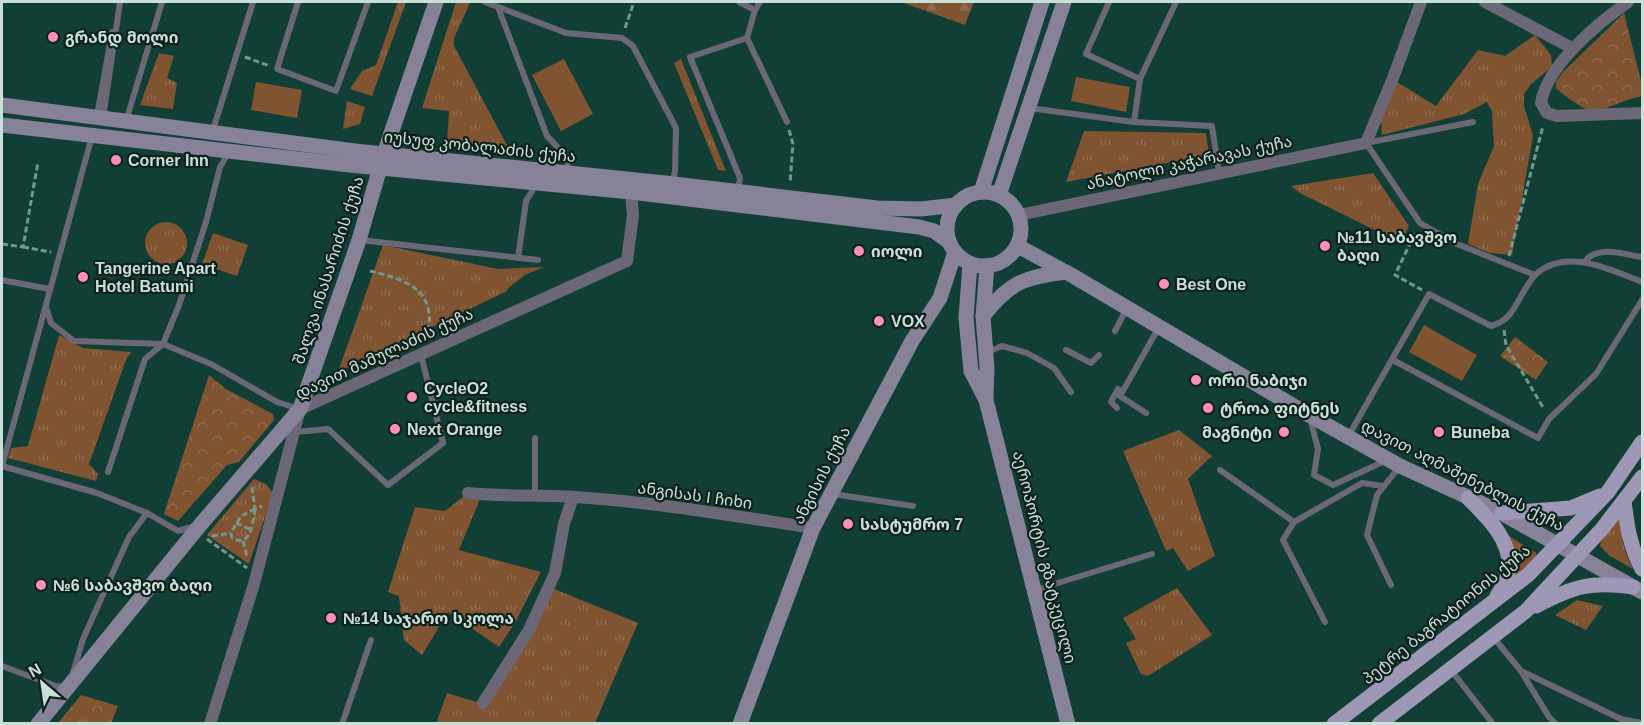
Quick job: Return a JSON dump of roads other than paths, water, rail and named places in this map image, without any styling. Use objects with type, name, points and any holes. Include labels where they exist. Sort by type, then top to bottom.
[{"type":"main road","name":"პეტრე ბაგრატიონის ქუჩა","points":[[1334,723],[1528,575],[1608,492],[1642,442]]},
{"type":"main road","points":[[1380,723],[1526,611],[1579,555],[1642,477]]},
{"type":"main road","points":[[1502,513],[1571,508],[1608,492]]},
{"type":"main road","points":[[1468,498],[1489,519],[1503,540],[1507,553],[1509,571],[1505,583],[1490,606]]},
{"type":"main road","points":[[1624,501],[1627,532],[1642,569]]},
{"type":"main road","points":[[1526,611],[1580,586],[1611,584],[1638,590]]},
{"type":"street","name":"შალვა ინასარიძის ქუჩა","points":[[210,723],[257,574],[300,410],[359,240],[382,161],[436,2]]},
{"type":"street","points":[[981,192],[1042,2]]},
{"type":"street","points":[[999,195],[1064,2]]},
{"type":"street","points":[[1366,143],[1394,78],[1421,2]]},
{"type":"street","points":[[1485,2],[1572,48]]},
{"type":"street","points":[[1628,2],[1572,48],[1543,90],[1541,103],[1547,113],[1557,116],[1642,113]]},
{"type":"street","name":"იუსუფ კობალაძის ქუჩა","points":[[2,105],[212,133],[382,161],[537,183],[631,192],[919,227],[933,231],[952,247]]},
{"type":"street","name":"იუსუფ კობალაძის ქუჩა","points":[[2,125],[229,151],[568,173],[877,208],[921,209],[956,205]]},
{"type":"street","name":"ანატოლი კაჭარავას ქუჩა","points":[[1019,215],[1366,143]]},
{"type":"street","name":"დავით მამულაძის ქუჩა","points":[[38,723],[201,524],[300,410],[627,261],[633,215],[631,192]]},
{"type":"street","points":[[981,192],[999,195],[1011,203],[1019,215],[1022,233],[1018,246],[1005,260],[987,266],[970,264],[952,247],[947,233],[949,217],[956,205],[963,199],[981,192]]},
{"type":"street","name":"დავით აღმაშენებლის ქუჩა","points":[[1018,246],[1395,463],[1502,513],[1638,590]]},
{"type":"street","name":"ანგისის ქუჩა","points":[[740,723],[813,528],[912,341],[940,298],[952,247]]},
{"type":"street","name":"აეროპორტის გზატკეცილი","points":[[970,264],[966,318],[971,371],[986,400],[1068,723]]},
{"type":"street","name":"აეროპორტის გზატკეცილი","points":[[986,400],[987,368],[982,316],[987,266]]},
{"type":"street","points":[[982,316],[998,296],[1014,285],[1036,276],[1066,272]]},
{"type":"street","name":"ანგისას I ჩიხი","points":[[468,493],[573,497],[697,510],[813,528]]},
{"type":"street","points":[[483,703],[528,630],[555,573],[564,524],[573,497]]},
{"type":"lane","points":[[100,118],[119,2]]},
{"type":"lane","points":[[126,121],[162,2]]},
{"type":"lane","points":[[212,133],[253,2]]},
{"type":"lane","points":[[298,2],[277,69],[336,91],[368,2]]},
{"type":"lane","points":[[485,2],[566,33],[622,38],[633,46],[676,128],[673,184]]},
{"type":"lane","points":[[739,2],[755,10]]},
{"type":"lane","points":[[760,2],[755,10],[747,38],[787,122]]},
{"type":"lane","points":[[1109,2],[1086,54],[1140,79]]},
{"type":"lane","points":[[1134,122],[1140,79],[1176,2]]},
{"type":"lane","points":[[498,7],[547,135],[567,157],[568,173]]},
{"type":"lane","points":[[738,192],[740,178],[690,57],[747,38]]},
{"type":"lane","points":[[1029,108],[1134,122],[1212,126],[1219,173]]},
{"type":"lane","points":[[1473,122],[1366,143],[1420,223],[1457,244],[1535,275]]},
{"type":"lane","points":[[92,136],[2,466],[97,493],[147,513],[178,531],[201,524]]},
{"type":"lane","points":[[108,472],[145,359],[163,344],[179,305],[206,222],[220,167],[229,151]]},
{"type":"lane","points":[[518,258],[526,201],[537,183]]},
{"type":"lane","points":[[359,240],[538,260]]},
{"type":"lane","points":[[1585,262],[1587,258],[1605,251],[1642,257]]},
{"type":"lane","points":[[1349,436],[1429,294],[1491,326],[1503,322],[1511,314],[1535,275],[1554,264],[1585,262],[1642,282]]},
{"type":"lane","points":[[2,280],[50,289]]},
{"type":"lane","points":[[1393,360],[1538,438],[1549,419],[1596,374],[1642,300]]},
{"type":"lane","points":[[45,307],[51,323],[74,341],[163,344],[211,364],[277,402],[300,410]]},
{"type":"lane","points":[[1115,331],[1127,308]]},
{"type":"lane","points":[[1145,347],[1157,325]]},
{"type":"lane","points":[[1146,413],[1120,396],[1157,325]]},
{"type":"lane","points":[[985,354],[1002,346],[1027,353],[1054,368],[1071,392]]},
{"type":"lane","points":[[1066,350],[1091,363],[1099,354]]},
{"type":"lane","points":[[294,432],[328,429],[388,485],[443,443],[421,355]]},
{"type":"lane","points":[[1117,408],[1111,402],[1118,389]]},
{"type":"lane","points":[[1309,415],[1318,449],[1314,475],[1333,486],[1395,463]]},
{"type":"lane","points":[[535,497],[536,438]]},
{"type":"lane","points":[[1391,585],[1367,535],[1377,495],[1395,463]]},
{"type":"lane","points":[[1220,470],[1294,522]]},
{"type":"lane","points":[[1325,622],[1282,540],[1294,522],[1362,483],[1383,486]]},
{"type":"lane","points":[[830,493],[913,506]]},
{"type":"lane","points":[[2,666],[56,686],[67,687],[78,660],[83,639],[129,537],[147,513]]},
{"type":"lane","points":[[1035,590],[1152,554]]},
{"type":"lane","points":[[1494,637],[1521,671],[1549,717],[1557,723]]},
{"type":"lane","points":[[342,723],[371,640]]},
{"type":"lane","points":[[1451,670],[1493,723]]},
{"type":"lane","points":[[1521,671],[1615,716],[1642,723]]},
{"type":"lane","points":[[1610,723],[1615,716]]},
{"type":"place","name":"გრანდ მოლი","points":[[53,37]]},
{"type":"place","name":"Corner Inn","points":[[116,160]]},
{"type":"place","name":"№11 საბავშვო ბაღი","points":[[1325,246]]},
{"type":"place","name":"იოლი","points":[[859,251]]},
{"type":"place","name":"Tangerine Apart Hotel Batumi","points":[[83,277]]},
{"type":"place","name":"Best One","points":[[1164,284]]},
{"type":"place","name":"VOX","points":[[879,321]]},
{"type":"place","name":"ორი ნაბიჯი","points":[[1196,380]]},
{"type":"place","name":"CycleO2 cycle&fitness","points":[[412,397]]},
{"type":"place","name":"ტროა ფიტნეს","points":[[1208,408]]},
{"type":"place","name":"Next Orange","points":[[395,429]]},
{"type":"place","name":"მაგნიტი","points":[[1284,432]]},
{"type":"place","name":"Buneba","points":[[1439,432]]},
{"type":"place","name":"სასტუმრო 7","points":[[848,524]]},
{"type":"place","name":"№6 საბავშვო ბაღი","points":[[41,585]]},
{"type":"place","name":"№14 საჯარო სკოლა","points":[[331,618]]}]
